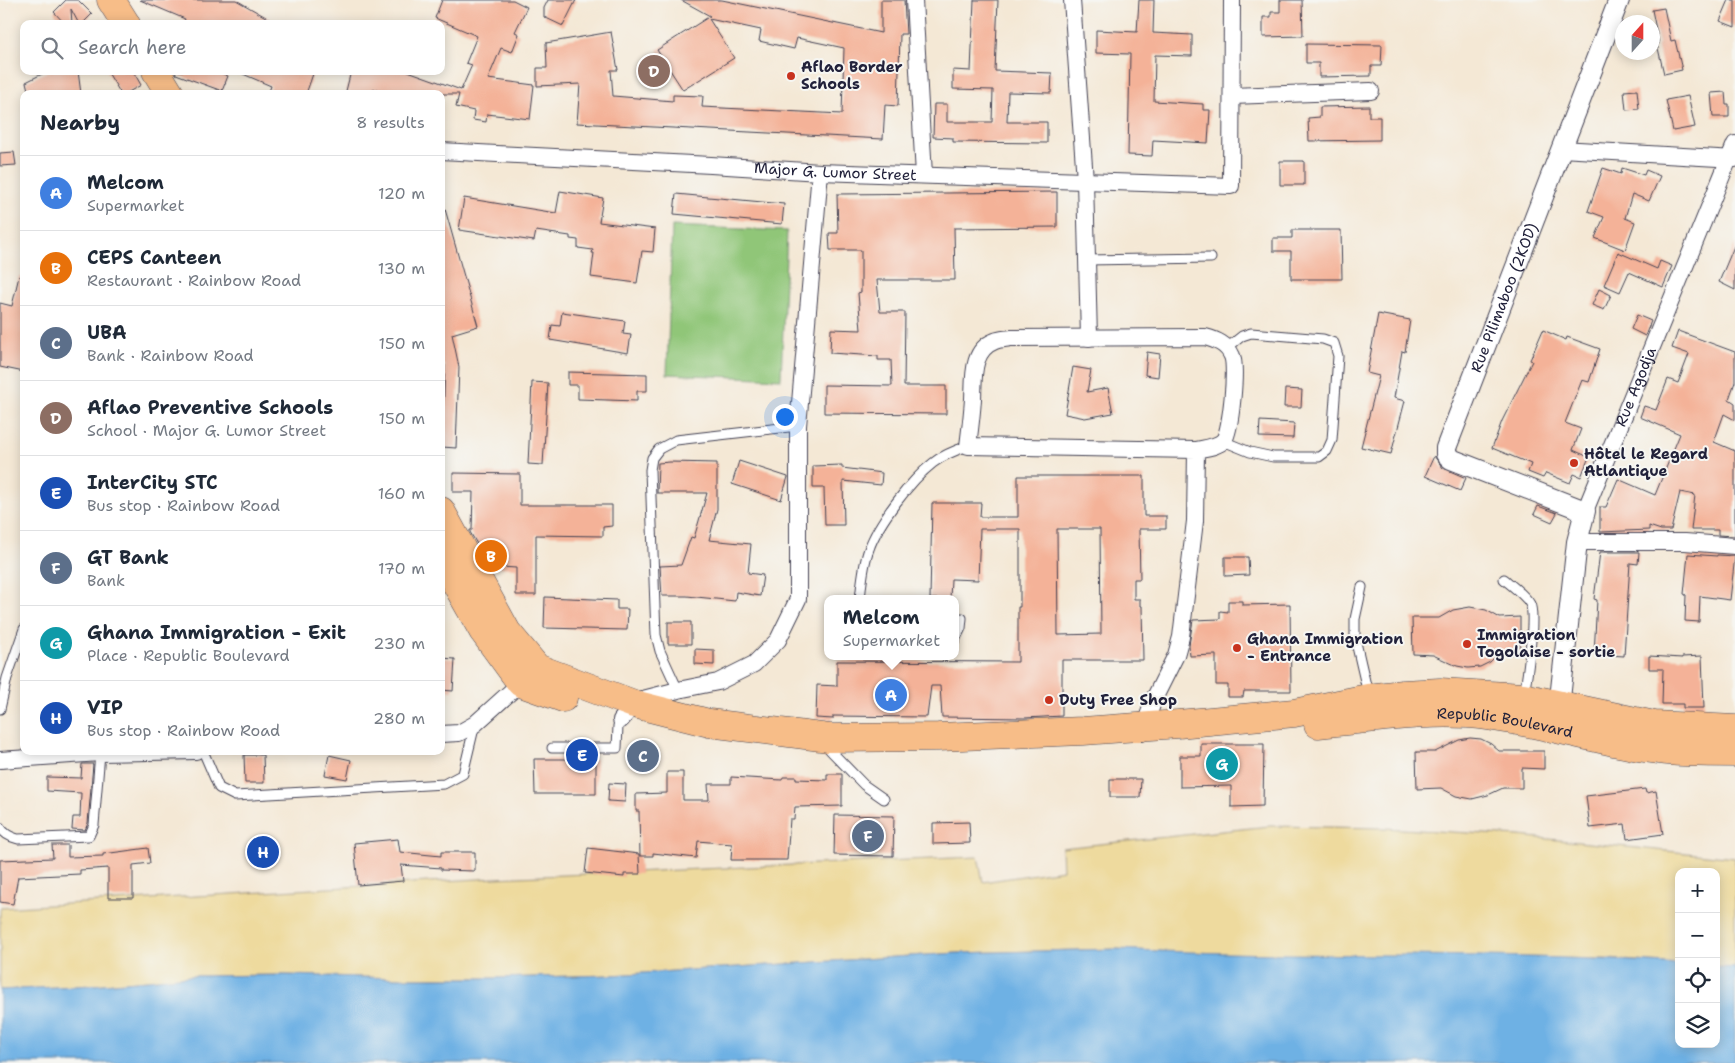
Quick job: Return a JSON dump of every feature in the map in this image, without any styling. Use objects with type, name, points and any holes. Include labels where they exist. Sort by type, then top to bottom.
[{"type":"highway","points":[[111,0],[124,20]]},
{"type":"highway","points":[[445,518],[529,675]]},
{"type":"highway","points":[[445,564],[483,631],[529,675],[696,738],[830,750],[940,751],[1142,733]]},
{"type":"highway","name":"Republic Boulevard","points":[[1370,709],[1403,694],[1440,692],[1523,697],[1558,716],[1646,748],[1735,753]]},
{"type":"highway","name":"Republic Boulevard","points":[[1142,733],[1273,721],[1370,709],[1478,716],[1558,716],[1654,725],[1735,728]]},
{"type":"highway","points":[[627,712],[830,738],[1142,733]]},
{"type":"street","points":[[914,0],[924,175]]},
{"type":"street","points":[[1072,0],[1085,180],[1089,338]]},
{"type":"street","points":[[1232,0],[1232,96],[1372,91]]},
{"type":"street","name":"Rue Pilimaboo (2KOD)","points":[[1585,511],[1450,459],[1446,454],[1446,448],[1619,0]]},
{"type":"street","name":"Major G. Lumor Street","points":[[445,151],[820,172],[1231,186],[1232,96]]},
{"type":"street","points":[[1562,149],[1733,154]]},
{"type":"street","name":"Rue Agodja","points":[[1558,716],[1577,542],[1585,511],[1733,154]]},
{"type":"street","points":[[627,712],[643,699],[718,682],[754,664],[778,640],[798,599],[798,426],[820,172]]},
{"type":"street","points":[[1205,337],[1216,340],[1227,348],[1233,358],[1233,377],[1229,428],[1223,441],[1219,444],[1196,450],[968,446],[976,359],[984,348],[996,341],[1011,338],[1089,338],[1205,337]]},
{"type":"street","points":[[1142,733],[1154,699],[1176,655],[1181,637],[1195,521],[1196,450]]},
{"type":"street","points":[[1577,542],[1684,542],[1735,546]]},
{"type":"street","points":[[445,734],[459,733],[475,724],[529,675]]},
{"type":"street","points":[[0,760],[71,755]]},
{"type":"lane","points":[[1087,260],[1211,258]]},
{"type":"lane","points":[[1223,441],[1250,452],[1273,457],[1319,457],[1332,440],[1338,356],[1334,343],[1323,339],[1251,333],[1242,336],[1227,348]]},
{"type":"lane","points":[[678,690],[660,651],[656,635],[651,503],[652,458],[659,449],[676,440],[798,426]]},
{"type":"lane","points":[[860,595],[869,550],[878,531],[893,508],[917,477],[934,462],[968,446]]},
{"type":"lane","points":[[1504,579],[1530,603],[1532,613],[1528,672],[1523,697]]},
{"type":"lane","points":[[1362,587],[1354,619],[1355,638],[1370,709]]},
{"type":"lane","points":[[959,630],[962,618]]},
{"type":"lane","points":[[0,710],[4,677],[20,639]]},
{"type":"lane","points":[[552,748],[617,748],[618,726],[627,712]]},
{"type":"lane","points":[[206,755],[220,788],[235,796],[444,784],[463,774],[475,724]]},
{"type":"lane","points":[[830,750],[864,786],[884,800]]},
{"type":"lane","points":[[0,827],[10,837],[18,840],[89,836],[94,826],[100,755]]},
{"type":"green space","points":[[672,226],[787,231],[781,379],[667,374]]},
{"type":"sand","points":[[1270,826],[1384,828],[1519,836],[1735,858],[1735,968],[1720,967],[1720,868],[1675,868],[1675,964],[1609,959],[1191,953],[1117,949],[957,953],[612,975],[495,978],[286,975],[191,976],[93,985],[0,990],[0,908],[495,878],[978,857],[983,882],[1063,870],[1062,848]]},
{"type":"water","points":[[1117,949],[1257,954],[1539,957],[1675,964],[1675,1048],[1720,1048],[1720,967],[1735,968],[1735,1063],[0,1063],[0,990],[93,985],[191,976],[286,975],[495,978],[612,975],[957,953]]},
{"type":"building","points":[[66,0],[78,0],[92,14],[86,20],[77,20],[71,9],[72,20],[61,20],[54,12]]},
{"type":"building","points":[[140,0],[236,0],[271,20],[185,20]]},
{"type":"building","points":[[442,0],[513,0],[527,7],[515,32],[519,34],[512,52],[501,48],[488,79],[534,85],[530,119],[487,114],[486,122],[473,120],[474,111],[456,107],[459,94],[445,94],[445,90],[346,90],[350,75],[419,75],[461,90],[472,65],[466,63],[477,36],[445,22],[445,20],[435,18]]},
{"type":"building","points":[[548,0],[576,0],[563,26],[544,17],[544,8]]},
{"type":"building","points":[[681,0],[722,0],[881,33],[881,0],[904,0],[906,34],[900,34],[898,106],[885,105],[883,139],[577,123],[580,84],[537,86],[537,68],[547,68],[546,43],[611,32],[618,70],[611,70],[613,96],[673,101],[673,95],[703,96],[702,107],[842,114],[844,48],[797,38],[794,49],[759,41],[761,30],[709,19],[734,58],[683,90],[657,50],[710,16]]},
{"type":"building","points":[[974,0],[998,0],[995,71],[1052,73],[1051,93],[1008,92],[1007,122],[1047,122],[1047,143],[953,142],[953,138],[933,137],[934,104],[947,104],[947,122],[992,122],[993,90],[953,89],[953,70],[971,71]]},
{"type":"building","points":[[1139,0],[1154,0],[1153,33],[1192,35],[1192,56],[1155,55],[1154,101],[1203,104],[1203,110],[1210,110],[1208,143],[1153,140],[1152,156],[1128,155],[1130,54],[1096,53],[1096,30],[1137,32]]},
{"type":"building","points":[[1280,0],[1302,0],[1303,36],[1263,37],[1263,17],[1271,17],[1271,12],[1280,12]]},
{"type":"building","points":[[1729,0],[1735,0],[1735,27],[1720,21]]},
{"type":"building","points":[[1664,8],[1671,41],[1675,40],[1682,70],[1664,74],[1660,57],[1660,15],[1653,15],[1652,10]]},
{"type":"building","points":[[1306,44],[1382,45],[1381,66],[1371,66],[1371,76],[1319,77],[1319,63],[1306,63]]},
{"type":"building","points":[[40,75],[79,75],[80,90],[28,90],[26,82]]},
{"type":"building","points":[[109,75],[135,75],[141,85],[132,90],[119,90]]},
{"type":"building","points":[[179,75],[228,76],[222,90]]},
{"type":"building","points":[[245,75],[313,75],[307,90],[270,90],[271,86]]},
{"type":"building","points":[[1637,90],[1639,109],[1626,110],[1624,91]]},
{"type":"building","points":[[1725,92],[1726,104],[1729,104],[1729,117],[1713,117],[1711,93]]},
{"type":"building","points":[[1688,96],[1695,127],[1673,131],[1666,100]]},
{"type":"building","points":[[1369,106],[1369,117],[1380,117],[1380,140],[1309,141],[1308,118],[1320,117],[1320,107]]},
{"type":"building","points":[[14,152],[16,165],[0,166],[0,153]]},
{"type":"building","points":[[1280,161],[1304,161],[1304,185],[1280,185]]},
{"type":"building","points":[[1603,168],[1621,174],[1622,168],[1644,175],[1646,170],[1660,176],[1649,201],[1632,194],[1625,218],[1635,222],[1625,250],[1595,238],[1604,217],[1588,211]]},
{"type":"building","points":[[560,191],[603,198],[599,222],[655,229],[653,252],[642,251],[637,283],[591,277],[593,250],[578,248],[578,240],[570,239],[570,236],[536,231],[534,241],[459,230],[464,198],[556,213]]},
{"type":"building","points":[[1057,192],[1057,227],[954,228],[955,280],[877,280],[880,312],[905,312],[904,386],[946,386],[946,414],[824,413],[824,385],[892,386],[891,360],[878,360],[878,356],[830,353],[831,329],[861,330],[858,293],[861,292],[861,250],[830,250],[829,233],[838,233],[837,194]]},
{"type":"building","points":[[676,194],[784,204],[782,224],[674,214]]},
{"type":"building","points":[[445,209],[478,326],[452,334],[459,367],[456,448],[445,447]]},
{"type":"building","points":[[1292,230],[1341,230],[1342,279],[1291,279],[1291,251],[1273,251],[1273,238],[1292,238]]},
{"type":"building","points":[[1735,244],[1735,290],[1719,282]]},
{"type":"building","points":[[1618,252],[1657,269],[1660,261],[1672,266],[1663,287],[1629,272],[1620,292],[1604,285]]},
{"type":"building","points":[[20,276],[20,371],[0,367],[0,303],[12,306]]},
{"type":"building","points":[[1599,289],[1611,295],[1604,310],[1592,305]]},
{"type":"building","points":[[562,312],[625,321],[623,334],[631,335],[628,353],[550,340],[552,325],[560,326]]},
{"type":"building","points":[[1378,314],[1410,320],[1405,352],[1402,351],[1394,398],[1405,401],[1391,454],[1361,447],[1379,376],[1367,373]]},
{"type":"building","points":[[1637,315],[1651,321],[1645,336],[1631,329]]},
{"type":"building","points":[[1543,330],[1566,340],[1567,337],[1600,349],[1589,382],[1582,380],[1565,423],[1581,429],[1573,450],[1589,457],[1581,477],[1574,474],[1570,483],[1546,473],[1543,478],[1528,472],[1531,464],[1492,448],[1502,421],[1532,361],[1530,360]]},
{"type":"building","points":[[1678,331],[1735,352],[1735,382],[1729,399],[1735,403],[1735,420],[1724,414],[1714,442],[1735,451],[1735,536],[1718,535],[1718,530],[1691,530],[1695,495],[1680,492],[1671,530],[1661,530],[1649,526],[1649,530],[1600,532],[1600,507],[1606,507],[1618,479],[1655,495],[1680,434],[1640,417],[1644,406],[1656,410],[1668,379],[1678,383],[1689,354],[1672,348]]},
{"type":"building","points":[[1147,352],[1160,354],[1158,377],[1145,375]]},
{"type":"building","points":[[1073,367],[1091,370],[1087,392],[1108,388],[1113,413],[1085,418],[1065,414]]},
{"type":"building","points":[[568,372],[647,374],[647,391],[637,391],[637,401],[578,399],[578,385],[568,385]]},
{"type":"building","points":[[532,382],[548,383],[543,465],[528,464]]},
{"type":"building","points":[[1285,389],[1302,390],[1301,407],[1284,407]]},
{"type":"building","points":[[1260,421],[1294,423],[1293,438],[1259,437]]},
{"type":"building","points":[[1434,456],[1443,468],[1466,478],[1460,491],[1425,476]]},
{"type":"building","points":[[739,461],[788,477],[781,500],[732,484]]},
{"type":"building","points":[[658,463],[717,463],[717,509],[709,540],[751,544],[748,573],[763,575],[760,596],[736,592],[735,601],[687,596],[662,596],[660,566],[681,565],[691,537],[694,538],[707,493],[657,493]]},
{"type":"building","points":[[842,465],[842,468],[882,473],[881,485],[843,481],[844,525],[825,525],[824,488],[813,488],[813,466]]},
{"type":"building","points":[[453,473],[520,474],[520,505],[612,505],[612,526],[603,527],[603,536],[536,535],[536,595],[516,595],[516,568],[500,567],[500,548],[485,548],[485,544],[477,544],[470,532],[472,530],[473,492],[453,492]]},
{"type":"building","points":[[1018,476],[1144,476],[1144,516],[1166,516],[1166,529],[1139,529],[1140,579],[1134,579],[1134,599],[1140,599],[1140,606],[1142,606],[1143,660],[1062,660],[1062,716],[1025,718],[942,717],[940,686],[931,686],[927,717],[833,716],[833,719],[816,718],[817,685],[837,686],[837,661],[1018,662],[1020,529],[980,529],[978,580],[951,579],[950,595],[930,595],[932,503],[981,503],[980,517],[1018,517]],"holes":[[[1057,529],[1100,529],[1101,634],[1058,635]]]},
{"type":"building","points":[[1538,506],[1557,513],[1552,522],[1534,514]]},
{"type":"building","points":[[1600,552],[1639,552],[1638,564],[1630,563],[1624,656],[1594,654],[1597,600],[1594,599]]},
{"type":"building","points":[[1688,554],[1735,556],[1730,600],[1700,596],[1699,622],[1685,621],[1686,595],[1684,594]]},
{"type":"building","points":[[1225,557],[1248,557],[1249,575],[1225,576]]},
{"type":"building","points":[[545,597],[617,600],[617,609],[628,609],[627,630],[544,628]]},
{"type":"building","points":[[1228,601],[1242,601],[1242,605],[1290,604],[1291,691],[1244,691],[1243,697],[1228,697],[1228,685],[1216,685],[1216,655],[1190,656],[1189,645],[1193,620],[1220,619],[1220,611],[1228,612]]},
{"type":"building","name":"Immigration Togolaise - sortie","points":[[1470,607],[1486,610],[1500,618],[1520,617],[1520,654],[1498,654],[1490,662],[1480,667],[1468,668],[1457,666],[1433,655],[1413,654],[1412,618],[1439,618],[1453,610]]},
{"type":"building","points":[[668,622],[691,622],[691,644],[668,644]]},
{"type":"building","points":[[695,649],[714,650],[714,665],[695,664]]},
{"type":"building","points":[[1649,656],[1682,658],[1702,656],[1704,708],[1683,708],[1683,704],[1662,704],[1663,669],[1649,669]]},
{"type":"building","points":[[445,658],[455,659],[453,691],[445,690]]},
{"type":"building","points":[[1481,739],[1499,751],[1544,751],[1544,769],[1522,768],[1522,788],[1503,788],[1488,795],[1472,799],[1456,796],[1441,788],[1417,789],[1416,752],[1435,752],[1459,740]]},
{"type":"building","points":[[1201,744],[1264,744],[1263,806],[1231,807],[1231,786],[1180,787],[1180,756],[1201,756]]},
{"type":"building","points":[[635,748],[654,748],[654,764],[636,764]]},
{"type":"building","points":[[244,755],[263,755],[264,783],[245,783]]},
{"type":"building","points":[[329,755],[351,760],[347,779],[325,775]]},
{"type":"building","points":[[534,759],[596,759],[596,794],[535,794]]},
{"type":"building","points":[[82,764],[93,764],[88,823],[85,830],[72,829],[73,817],[80,817],[81,793],[47,791],[47,777],[81,778]]},
{"type":"building","points":[[667,772],[683,772],[683,800],[709,800],[708,784],[731,784],[731,777],[782,780],[783,777],[796,777],[796,779],[827,780],[827,774],[842,774],[842,806],[795,807],[794,819],[790,819],[787,860],[731,860],[732,844],[698,841],[696,858],[653,853],[653,856],[640,856],[639,811],[636,811],[636,794],[667,793]]},
{"type":"building","points":[[1110,779],[1141,779],[1140,797],[1110,797]]},
{"type":"building","points":[[609,783],[626,784],[625,802],[608,801]]},
{"type":"building","points":[[1645,789],[1646,793],[1656,791],[1663,834],[1627,839],[1625,824],[1590,828],[1586,796]]},
{"type":"building","points":[[835,815],[894,816],[893,856],[834,855]]},
{"type":"building","points":[[969,822],[970,843],[933,844],[933,823]]},
{"type":"building","points":[[398,839],[400,852],[441,856],[441,852],[475,852],[475,871],[441,870],[441,868],[401,865],[403,881],[358,885],[354,843]]},
{"type":"building","points":[[52,845],[68,845],[68,857],[103,856],[103,854],[148,848],[150,863],[133,865],[133,898],[108,898],[108,868],[80,870],[80,874],[18,877],[13,904],[0,902],[0,860],[53,858]]},
{"type":"building","points":[[588,848],[639,854],[640,874],[624,874],[624,877],[585,873]]},
{"type":"place","name":"Aflao Preventive Schools","points":[[654,71]]},
{"type":"place","name":"Aflao Border Schools","points":[[791,76]]},
{"type":"place","name":"Hôtel le Regard Atlantique","points":[[1574,463]]},
{"type":"place","name":"CEPS Canteen","points":[[491,556]]},
{"type":"place","name":"Immigration Togolaise - sortie","points":[[1467,644]]},
{"type":"place","name":"Ghana Immigration - Entrance","points":[[1237,648]]},
{"type":"place","name":"Melcom","points":[[891,695]]},
{"type":"place","name":"Duty Free Shop","points":[[1049,700]]},
{"type":"place","name":"InterCity STC","points":[[582,755]]},
{"type":"place","name":"UBA","points":[[643,756]]},
{"type":"place","name":"Ghana Immigration - Exit","points":[[1222,764]]},
{"type":"place","name":"GT Bank","points":[[868,836]]},
{"type":"place","name":"VIP","points":[[263,852]]}]
